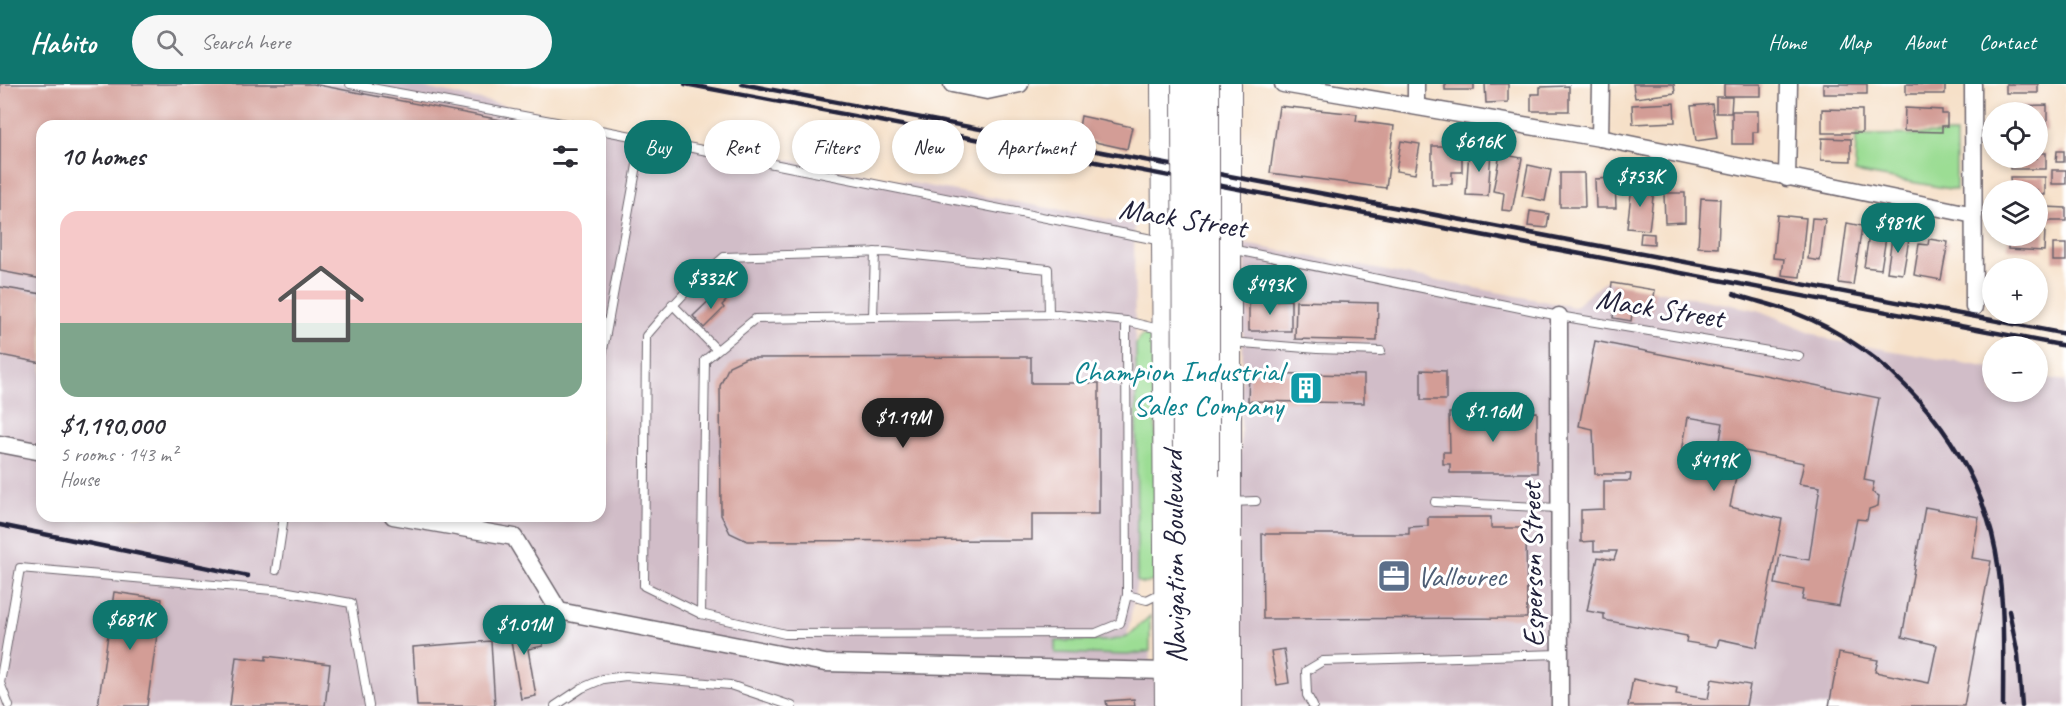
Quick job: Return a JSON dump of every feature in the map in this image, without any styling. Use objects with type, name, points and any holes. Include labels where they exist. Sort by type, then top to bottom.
[{"type":"main road","points":[[1164,84],[1168,706]]},
{"type":"main road","name":"Navigation Boulevard","points":[[1185,84],[1196,477],[1209,706]]},
{"type":"main road","name":"Navigation Boulevard","points":[[1187,706],[1196,477],[1206,84]]},
{"type":"main road","points":[[1228,84],[1228,706]]},
{"type":"street","points":[[952,84],[987,91],[1015,84]]},
{"type":"street","points":[[1283,84],[1600,138],[1974,215]]},
{"type":"street","points":[[1416,84],[1416,106]]},
{"type":"street","points":[[1600,138],[1601,84]]},
{"type":"street","points":[[1787,178],[1789,84]]},
{"type":"street","points":[[1973,84],[1974,307]]},
{"type":"street","name":"Esperson Street","points":[[1559,316],[1560,706]]},
{"type":"street","points":[[0,444],[36,451]]},
{"type":"street","points":[[428,522],[514,537],[559,611],[825,663],[1167,671]]},
{"type":"lane","points":[[350,84],[545,120]]},
{"type":"lane","name":"Mack Street","points":[[606,131],[624,135]]},
{"type":"lane","name":"Mack Street","points":[[692,148],[1165,242],[1227,248],[1559,316],[1799,356]]},
{"type":"lane","points":[[606,332],[635,174]]},
{"type":"lane","points":[[1049,314],[1048,269],[875,252],[724,257],[672,304],[646,336],[644,586],[701,614],[785,634],[1096,633],[1120,623],[1126,595],[1126,321]]},
{"type":"lane","points":[[873,316],[875,252]]},
{"type":"lane","points":[[672,304],[716,350]]},
{"type":"lane","points":[[701,614],[705,360],[755,319],[1049,314],[1126,321],[1165,330]]},
{"type":"lane","points":[[1227,341],[1381,351]]},
{"type":"lane","points":[[1227,502],[1256,501]]},
{"type":"lane","points":[[1435,502],[1558,508]]},
{"type":"lane","points":[[276,570],[283,522]]},
{"type":"lane","points":[[9,706],[0,683],[20,568],[283,591],[351,603],[369,706]]},
{"type":"lane","points":[[1126,595],[1147,600],[1166,591]]},
{"type":"lane","points":[[1314,706],[1307,695],[1306,671],[1323,661],[1560,654]]},
{"type":"lane","points":[[555,706],[582,688],[603,679],[626,676],[730,685],[770,702],[792,706]]},
{"type":"shaded area","points":[[0,84],[407,84],[574,120],[36,120],[36,522],[606,522],[606,126],[624,130],[624,174],[692,174],[692,142],[704,144],[704,174],[780,174],[780,158],[792,161],[792,174],[864,174],[1134,224],[1137,581],[1127,637],[1107,641],[1055,641],[1055,653],[1128,655],[1150,651],[1151,679],[1235,688],[1245,244],[1574,307],[1605,281],[1758,310],[1830,340],[1982,366],[1982,402],[2048,402],[2048,378],[2066,381],[2066,706],[0,706]]},
{"type":"green space","points":[[1956,134],[1956,190],[1855,172],[1856,135]]},
{"type":"green space","points":[[1149,334],[1156,339],[1155,579],[1144,583],[1137,581],[1136,344],[1141,336]]},
{"type":"green space","points":[[1150,616],[1150,651],[1128,655],[1055,653],[1055,641],[1107,641],[1127,637]]},
{"type":"building","points":[[0,84],[313,84],[502,120],[36,120],[36,278],[0,271]]},
{"type":"building","points":[[1445,84],[1474,84],[1474,90],[1445,90]]},
{"type":"building","points":[[1485,84],[1508,84],[1508,102],[1486,103]]},
{"type":"building","points":[[1633,84],[1674,84],[1675,93],[1635,98]]},
{"type":"building","points":[[1724,84],[1761,84],[1761,96],[1724,96]]},
{"type":"building","points":[[1823,84],[1867,84],[1867,94],[1823,94]]},
{"type":"building","points":[[1906,84],[1945,84],[1945,94],[1906,94]]},
{"type":"building","points":[[2006,84],[2038,84],[2038,93],[2006,93]]},
{"type":"building","points":[[1569,86],[1569,111],[1531,111],[1531,94],[1540,94],[1540,87]]},
{"type":"building","points":[[1716,97],[1732,97],[1731,113],[1716,113]]},
{"type":"building","points":[[1674,103],[1675,122],[1633,124],[1632,105]]},
{"type":"building","points":[[1712,104],[1717,138],[1696,141],[1691,106]]},
{"type":"building","points":[[1279,106],[1357,114],[1356,121],[1394,126],[1386,188],[1270,173]]},
{"type":"building","points":[[1905,108],[1942,110],[1942,114],[1947,114],[1947,126],[1942,126],[1942,132],[1904,131]]},
{"type":"building","points":[[1822,109],[1862,110],[1862,133],[1822,133]]},
{"type":"building","points":[[1732,111],[1758,111],[1758,132],[1753,132],[1753,144],[1732,144]]},
{"type":"building","points":[[1081,116],[1132,127],[1127,149],[1096,142],[1096,120],[1080,120]]},
{"type":"building","points":[[1822,138],[1851,139],[1851,161],[1821,160]]},
{"type":"building","points":[[1401,141],[1420,144],[1415,174],[1396,171]]},
{"type":"building","points":[[1432,146],[1462,146],[1462,172],[1452,172],[1452,184],[1432,184]]},
{"type":"building","points":[[1469,150],[1491,151],[1488,196],[1466,195]]},
{"type":"building","points":[[2057,151],[2064,151],[2064,162],[2056,162]]},
{"type":"building","points":[[1500,154],[1522,158],[1512,211],[1502,210],[1504,193],[1493,191]]},
{"type":"building","points":[[1528,165],[1551,170],[1545,201],[1522,196]]},
{"type":"building","points":[[2010,168],[2046,168],[2046,169]]},
{"type":"building","points":[[2052,170],[2066,170],[2066,184],[2052,184]]},
{"type":"building","points":[[1560,173],[1584,173],[1585,207],[1560,207]]},
{"type":"building","points":[[2010,177],[2045,177],[2045,180],[2010,180]]},
{"type":"building","points":[[1615,178],[1616,208],[1596,208],[1595,179]]},
{"type":"building","points":[[1632,186],[1654,189],[1649,230],[1627,228]]},
{"type":"building","points":[[1664,193],[1685,193],[1685,222],[1665,223]]},
{"type":"building","points":[[1701,198],[1720,199],[1718,248],[1698,247]]},
{"type":"building","points":[[2048,207],[2066,208],[2066,221],[2048,221]]},
{"type":"building","points":[[1530,211],[1549,214],[1547,228],[1528,226]]},
{"type":"building","points":[[1777,215],[1806,218],[1800,277],[1782,275],[1784,259],[1773,258]]},
{"type":"building","points":[[1812,218],[1825,219],[1820,261],[1808,259]]},
{"type":"building","points":[[1847,223],[1862,226],[1853,285],[1839,283]]},
{"type":"building","points":[[1870,229],[1887,231],[1881,269],[1864,267]]},
{"type":"building","points":[[1893,231],[1902,233],[1902,238],[1909,239],[1903,274],[1887,272]]},
{"type":"building","points":[[1641,233],[1654,234],[1654,244],[1640,243]]},
{"type":"building","points":[[1929,239],[1948,242],[1941,280],[1914,275],[1919,244],[1928,245]]},
{"type":"building","points":[[2053,244],[2066,244],[2066,261],[2053,261]]},
{"type":"building","points":[[2008,246],[2044,246],[2044,251],[2008,249]]},
{"type":"building","points":[[1612,283],[1655,290],[1652,310],[1633,307],[1631,321],[1613,318],[1615,303],[1609,302]]},
{"type":"building","points":[[0,287],[36,293],[36,362],[0,355]]},
{"type":"building","points":[[719,291],[727,300],[722,305],[724,308],[704,328],[693,316]]},
{"type":"building","points":[[1291,300],[1291,331],[1249,331],[1249,301]]},
{"type":"building","points":[[1296,301],[1378,303],[1377,341],[1295,339]]},
{"type":"building","points":[[1595,341],[1879,398],[1864,480],[1874,482],[1872,492],[1879,496],[1878,506],[1869,509],[1867,520],[1857,519],[1839,606],[1802,600],[1804,590],[1775,584],[1780,555],[1809,560],[1820,487],[1799,484],[1804,463],[1719,446],[1723,423],[1688,417],[1679,469],[1736,477],[1730,507],[1782,519],[1757,647],[1719,639],[1717,647],[1686,642],[1687,636],[1604,620],[1604,614],[1587,611],[1598,557],[1614,560],[1617,551],[1594,551],[1594,541],[1581,542],[1581,510],[1604,509],[1604,481],[1630,481],[1631,474],[1595,474],[1593,429],[1579,426]]},
{"type":"building","points":[[1031,357],[1031,383],[1099,383],[1099,514],[1032,514],[1032,540],[747,541],[730,533],[721,515],[720,386],[729,366],[746,358]]},
{"type":"building","points":[[1421,370],[1446,371],[1446,400],[1421,400]]},
{"type":"building","name":"Champion Industrial Sales Company","points":[[1249,373],[1364,375],[1364,403],[1248,401]]},
{"type":"building","points":[[1537,412],[1537,473],[1450,473],[1450,464],[1443,464],[1443,452],[1450,452],[1449,413]]},
{"type":"building","points":[[1925,507],[1979,517],[1972,558],[1991,561],[1964,706],[1829,706],[1839,653],[1878,660],[1875,672],[1929,683],[1937,645],[1902,637]]},
{"type":"building","name":"Vallourec","points":[[1428,517],[1491,517],[1491,528],[1526,528],[1527,618],[1263,619],[1262,534],[1409,534],[1409,527],[1428,526]]},
{"type":"building","points":[[114,592],[162,599],[147,706],[98,706]]},
{"type":"building","points":[[525,621],[527,634],[541,631],[543,646],[528,649],[536,696],[521,699],[508,624]]},
{"type":"building","points":[[491,641],[495,706],[417,706],[413,647]]},
{"type":"building","points":[[1284,649],[1289,683],[1277,685],[1271,651]]},
{"type":"building","points":[[266,656],[330,664],[325,706],[230,706],[236,657],[266,660]]},
{"type":"building","points":[[1633,679],[1677,688],[1676,694],[1708,699],[1712,679],[1750,685],[1746,706],[1628,706]]},
{"type":"building","points":[[1134,699],[1135,706],[1107,706],[1106,701]]},
{"type":"railway","points":[[685,84],[2066,346]]},
{"type":"railway","points":[[742,84],[2066,334]]},
{"type":"railway","points":[[1734,294],[1795,313],[1829,329],[1862,349],[1892,373],[1919,400],[1964,463],[1980,498],[1992,534],[2000,576],[2003,706]]},
{"type":"railway","points":[[0,525],[248,576]]},
{"type":"railway","points":[[2009,611],[2018,655],[2022,706]]},
{"type":"place","name":"Champion Industrial Sales Company","points":[[1306,388]]},
{"type":"place","name":"Vallourec","points":[[1394,576]]}]
